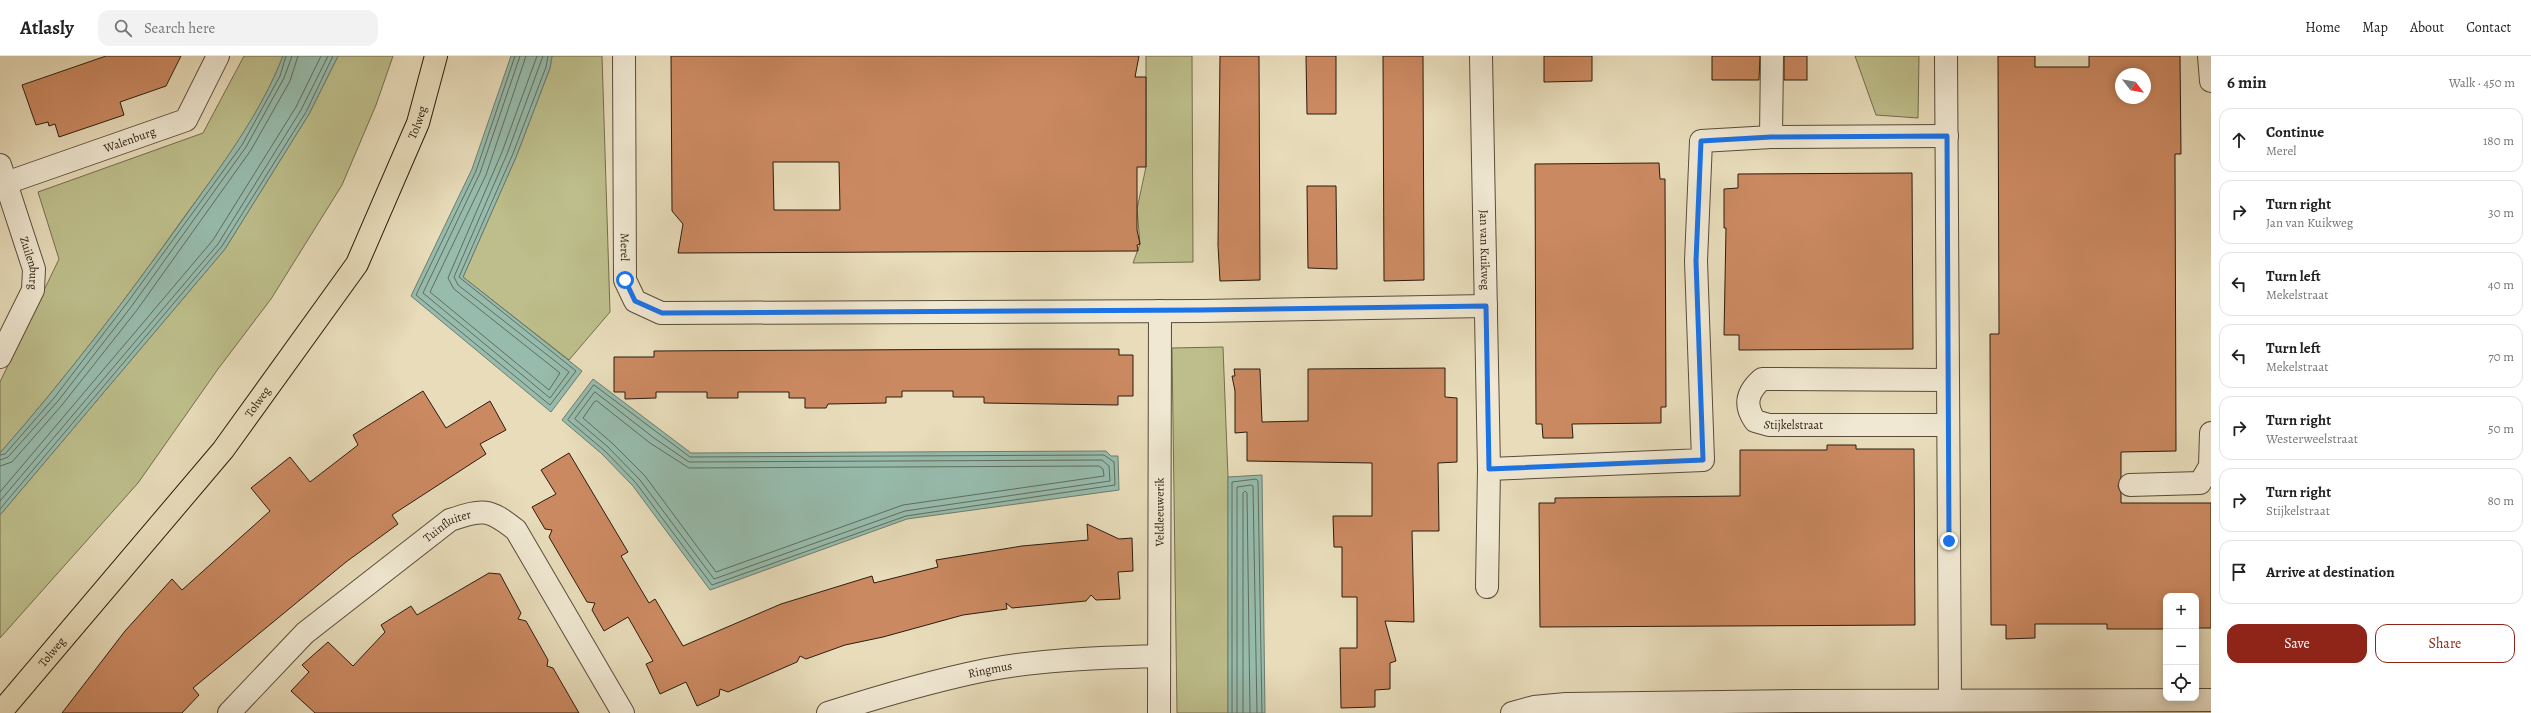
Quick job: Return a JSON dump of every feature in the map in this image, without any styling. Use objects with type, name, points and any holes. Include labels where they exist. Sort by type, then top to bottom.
[{"type":"main road","name":"Tolweg","points":[[2,709],[223,450],[357,264],[418,123],[436,56]]},
{"type":"street","name":"Walenburg","points":[[3,174],[186,120],[218,56]]},
{"type":"street","name":"Merel","points":[[624,56],[625,280],[635,301],[662,313],[1160,310],[1486,306]]},
{"type":"street","name":"Jan van Kuikweg","points":[[1481,56],[1489,469],[1487,587]]},
{"type":"street","points":[[1771,137],[1772,56]]},
{"type":"street","points":[[1946,56],[1950,700]]},
{"type":"street","points":[[2209,56],[2211,81]]},
{"type":"street","points":[[1489,469],[1703,460],[1696,261],[1701,141],[1771,137],[1947,136]]},
{"type":"street","name":"Zuilenburg","points":[[0,357],[33,290],[34,269],[3,174]]},
{"type":"street","name":"Veldleeuwerik","points":[[1159,713],[1160,310]]},
{"type":"street","name":"Stijkelstraat","points":[[1948,380],[1762,379],[1749,394],[1747,403],[1749,412],[1755,421],[1769,425],[1948,425]]},
{"type":"street","points":[[2130,485],[2200,483],[2210,466],[2211,433]]},
{"type":"street","name":"Tuinfluiter","points":[[229,713],[305,633],[450,520],[479,510],[500,517],[516,530],[623,713]]},
{"type":"street","name":"Ringmus","points":[[828,713],[904,689],[987,670],[1072,659],[1158,656]]},
{"type":"street","points":[[1512,713],[1534,707],[1566,704],[1797,707],[1950,700],[2125,706],[2211,700]]},
{"type":"green space","points":[[244,56],[283,56],[274,78],[251,121],[211,181],[117,310],[48,397],[0,453],[0,382],[59,259],[38,192],[203,133]]},
{"type":"green space","points":[[338,56],[393,56],[376,105],[342,185],[271,299],[218,369],[138,483],[0,638],[0,515],[225,249],[309,114]]},
{"type":"green space","points":[[552,56],[602,56],[610,312],[569,360],[463,277],[516,157],[550,68]]},
{"type":"green space","points":[[1146,56],[1192,56],[1193,262],[1133,263],[1140,244],[1137,209],[1146,167]]},
{"type":"green space","points":[[1855,56],[1919,56],[1918,118],[1876,115]]},
{"type":"green space","points":[[1223,347],[1228,477],[1228,713],[1177,713],[1172,348]]},
{"type":"water","points":[[283,56],[338,56],[309,114],[225,249],[0,515],[0,453],[95,338],[212,179],[239,140],[263,99]]},
{"type":"water","points":[[511,56],[552,56],[550,68],[516,157],[463,277],[582,371],[551,412],[411,296],[472,169]]},
{"type":"water","points":[[593,379],[691,453],[1106,451],[1111,456],[1118,456],[1119,490],[907,519],[710,590],[633,486],[602,454],[562,420]]},
{"type":"water","points":[[1262,475],[1265,713],[1228,713],[1228,477]]},
{"type":"building","points":[[106,56],[181,56],[166,86],[120,102],[124,115],[59,137],[55,124],[49,126],[48,122],[36,125],[22,85]]},
{"type":"building","points":[[671,56],[1139,56],[1135,77],[1146,77],[1146,167],[1137,167],[1137,230],[1140,244],[1137,245],[1138,251],[678,253],[683,224],[672,211]],"holes":[[[773,162],[839,162],[840,210],[774,210]]]},
{"type":"building","points":[[1220,56],[1259,56],[1260,280],[1220,281],[1218,245]]},
{"type":"building","points":[[1306,56],[1336,56],[1336,114],[1307,114]]},
{"type":"building","points":[[1383,56],[1423,56],[1424,280],[1384,281]]},
{"type":"building","points":[[1544,56],[1592,56],[1592,81],[1544,82]]},
{"type":"building","points":[[1712,56],[1760,56],[1759,80],[1712,80]]},
{"type":"building","points":[[1784,56],[1807,56],[1807,80],[1784,80]]},
{"type":"building","points":[[1998,56],[2035,56],[2035,67],[2089,67],[2089,56],[2180,56],[2181,154],[2175,154],[2176,451],[2121,452],[2121,477],[2118,486],[2121,493],[2121,503],[2211,503],[2211,628],[2199,628],[2199,593],[2163,593],[2163,629],[2107,629],[2107,624],[2035,624],[2035,638],[2006,639],[2006,625],[1991,625],[1990,334],[1999,334]]},
{"type":"building","points":[[1659,163],[1660,179],[1665,179],[1666,407],[1661,407],[1661,423],[1572,424],[1573,438],[1543,438],[1542,424],[1536,424],[1535,164]]},
{"type":"building","points":[[1912,173],[1913,349],[1739,350],[1739,335],[1724,335],[1726,228],[1724,228],[1724,189],[1738,188],[1738,174]]},
{"type":"building","points":[[1307,186],[1336,186],[1337,269],[1308,268]]},
{"type":"building","points":[[1119,349],[1119,355],[1133,355],[1133,396],[1118,396],[1118,405],[984,403],[984,397],[953,397],[953,391],[902,391],[902,397],[886,397],[886,403],[828,404],[826,408],[805,408],[805,398],[789,398],[789,392],[738,392],[738,398],[707,398],[707,392],[656,392],[656,398],[625,399],[625,392],[614,392],[614,357],[654,357],[654,351]]},
{"type":"building","points":[[1445,368],[1445,397],[1457,398],[1457,462],[1438,463],[1439,531],[1412,531],[1414,622],[1385,621],[1396,661],[1390,663],[1390,689],[1375,690],[1375,707],[1341,708],[1340,648],[1357,648],[1357,597],[1342,597],[1342,547],[1334,547],[1333,516],[1372,516],[1372,463],[1247,461],[1247,432],[1235,433],[1235,391],[1232,376],[1235,376],[1234,369],[1260,369],[1262,422],[1308,421],[1308,369]]},
{"type":"building","points":[[423,391],[446,428],[490,401],[506,430],[480,444],[486,454],[392,515],[398,524],[346,562],[193,688],[199,695],[182,713],[62,713],[125,631],[172,579],[182,590],[270,511],[251,488],[290,457],[310,482],[358,445],[353,435]]},
{"type":"building","points":[[1827,445],[1856,445],[1856,449],[1914,449],[1915,625],[1540,627],[1539,503],[1555,503],[1555,498],[1740,496],[1740,450],[1827,450]]},
{"type":"building","points":[[569,453],[628,552],[621,556],[649,603],[655,599],[683,646],[781,604],[872,576],[874,583],[938,567],[936,560],[1022,546],[1088,540],[1087,524],[1119,539],[1132,538],[1133,571],[1118,572],[1120,599],[1096,600],[1091,595],[1086,601],[1012,608],[1006,603],[1007,609],[963,615],[883,637],[845,645],[806,659],[800,656],[797,662],[728,692],[720,689],[719,696],[697,706],[686,682],[660,694],[646,664],[653,661],[628,617],[604,631],[592,610],[595,603],[587,602],[549,537],[552,530],[545,529],[532,507],[556,494],[541,470]]},
{"type":"building","points":[[489,573],[500,574],[521,613],[518,619],[526,621],[548,660],[547,666],[553,668],[579,713],[315,713],[291,691],[309,672],[302,665],[328,642],[353,666],[385,632],[381,625],[411,606],[417,615]]},
{"type":"route","points":[[625,280],[635,301],[662,313],[1323,309],[1486,306],[1489,469],[1703,460],[1696,261],[1701,141],[1771,137],[1947,136],[1949,541]]}]
